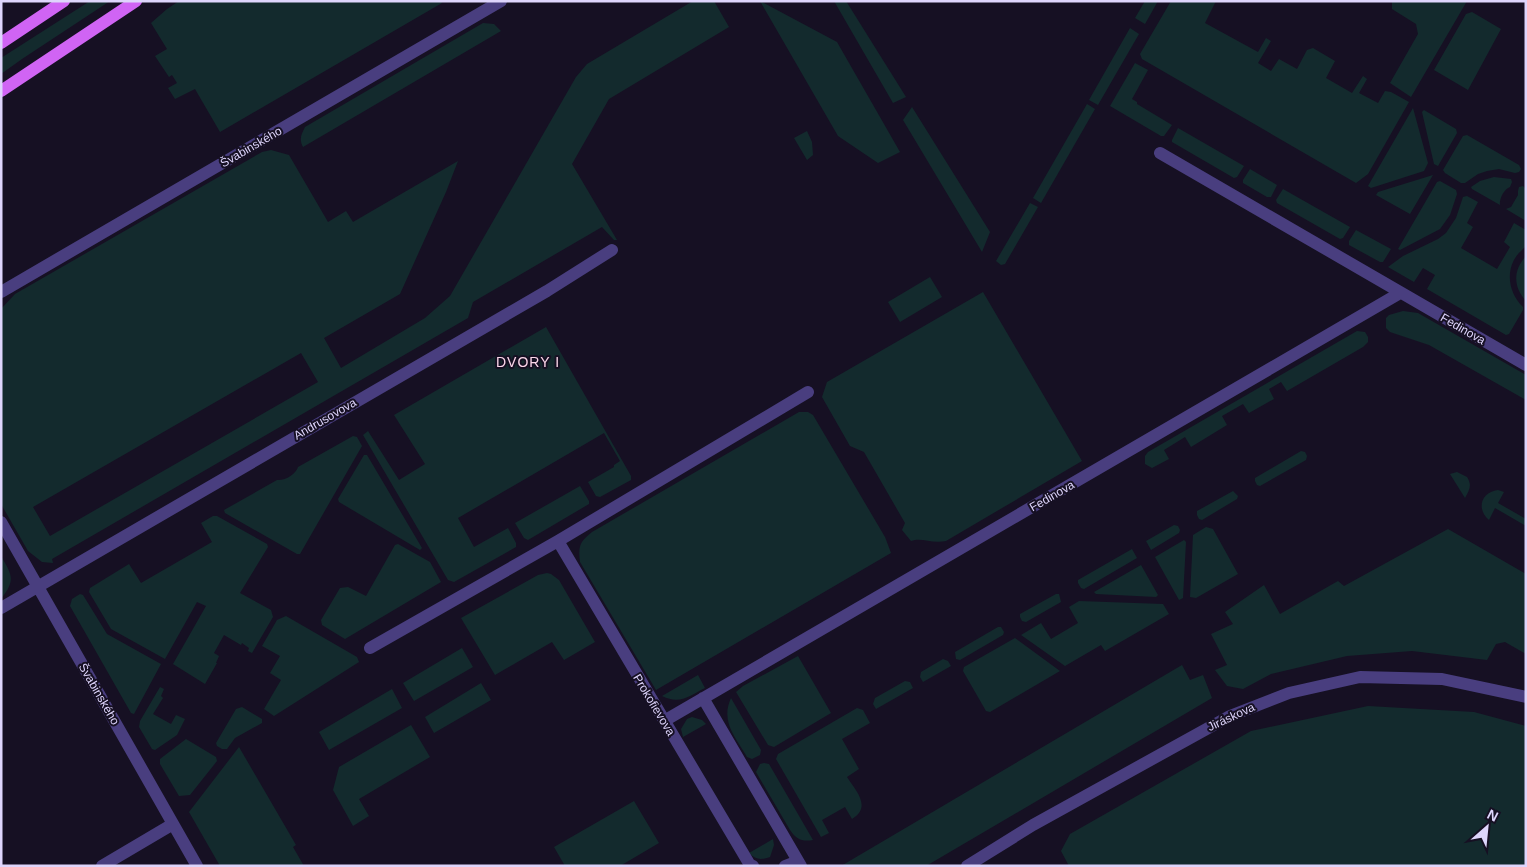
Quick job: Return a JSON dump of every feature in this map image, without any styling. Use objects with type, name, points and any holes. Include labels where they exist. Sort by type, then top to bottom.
[{"type":"main road","points":[[1,43],[64,1]]},
{"type":"main road","points":[[1,91],[136,1]]},
{"type":"street","name":"Švabinského","points":[[1,292],[501,1]]},
{"type":"street","name":"Fedinova","points":[[1160,153],[1526,365]]},
{"type":"street","name":"Andrusovova","points":[[1,608],[547,291],[612,250]]},
{"type":"street","name":"Fedinova","points":[[664,721],[1400,293]]},
{"type":"street","points":[[370,648],[558,542],[808,392]]},
{"type":"street","name":"Švabinského","points":[[1,522],[197,866]]},
{"type":"street","name":"Prokofievova","points":[[558,542],[750,865],[753,866]]},
{"type":"street","name":"Jiráskova","points":[[967,866],[1033,825],[1230,716],[1289,692],[1360,677],[1442,679],[1526,698]]},
{"type":"street","points":[[703,698],[800,863],[785,866]]},
{"type":"street","points":[[102,866],[174,824]]},
{"type":"green space","points":[[90,1],[110,1],[1,74],[1,58]]},
{"type":"green space","points":[[179,1],[441,1],[442,3],[220,132],[195,89],[175,99],[168,88],[177,83],[172,75],[169,77],[155,56],[167,49],[151,23]]},
{"type":"green space","points":[[693,1],[714,1],[729,27],[609,99],[572,164],[617,240],[614,240],[602,227],[473,302],[468,318],[52,559],[53,563],[42,562],[28,551],[1,504],[1,309],[15,294],[262,152],[271,150],[289,155],[328,222],[346,211],[353,222],[458,161],[400,294],[324,338],[341,368],[425,318],[450,296],[576,77],[587,64]],"holes":[[[301,353],[318,382],[50,536],[33,507]]]},
{"type":"green space","points":[[760,1],[837,42],[900,152],[878,163],[838,136]]},
{"type":"green space","points":[[834,1],[846,1],[906,97],[893,103]]},
{"type":"green space","points":[[1145,1],[1158,1],[1145,24],[1135,18]]},
{"type":"green space","points":[[1171,1],[1216,1],[1205,23],[1258,52],[1266,38],[1271,41],[1258,63],[1271,71],[1279,59],[1297,69],[1307,50],[1313,48],[1335,61],[1326,78],[1352,93],[1363,76],[1367,79],[1359,93],[1378,103],[1385,91],[1391,92],[1409,102],[1368,174],[1356,183],[1142,59],[1140,54]]},
{"type":"green space","points":[[1392,1],[1467,1],[1411,97],[1390,83],[1418,34],[1416,24],[1392,9]]},
{"type":"green space","points":[[1472,12],[1501,29],[1468,90],[1434,70],[1466,14]]},
{"type":"green space","points":[[483,23],[494,24],[501,31],[303,147],[301,137],[305,127]]},
{"type":"green space","points":[[1130,28],[1139,34],[1098,105],[1089,100]]},
{"type":"green space","points":[[1135,63],[1148,70],[1132,99],[1172,125],[1164,136],[1110,106]]},
{"type":"green space","points":[[1087,104],[1095,109],[1041,203],[1033,198]]},
{"type":"green space","points":[[912,107],[990,232],[982,252],[903,120]]},
{"type":"green space","points":[[1413,108],[1428,163],[1424,171],[1371,188],[1368,186]]},
{"type":"green space","points":[[1424,110],[1456,129],[1457,133],[1438,166],[1434,164],[1422,112]]},
{"type":"green space","points":[[1178,128],[1244,166],[1237,177],[1234,178],[1172,142]]},
{"type":"green space","points":[[807,131],[812,142],[813,155],[807,160],[794,138]]},
{"type":"green space","points":[[1467,135],[1519,165],[1521,169],[1519,172],[1515,173],[1499,169],[1487,171],[1478,174],[1465,183],[1461,183],[1445,173],[1443,170],[1463,136]]},
{"type":"green space","points":[[1250,169],[1277,185],[1271,197],[1267,197],[1243,183]]},
{"type":"green space","points":[[1433,175],[1410,214],[1376,195],[1378,192]]},
{"type":"green space","points":[[1494,177],[1511,179],[1512,182],[1510,187],[1502,194],[1500,205],[1471,187],[1480,181]]},
{"type":"green space","points":[[1440,181],[1456,190],[1457,194],[1450,215],[1440,229],[1400,250],[1398,249],[1437,182]]},
{"type":"green space","points":[[1523,186],[1526,189],[1526,221],[1506,209],[1511,207],[1518,195],[1519,187]]},
{"type":"green space","points":[[1283,189],[1350,227],[1343,238],[1340,239],[1277,203],[1276,200]]},
{"type":"green space","points":[[1467,196],[1478,202],[1467,223],[1473,227],[1461,248],[1497,269],[1510,247],[1504,242],[1514,223],[1526,230],[1526,246],[1514,260],[1510,274],[1513,292],[1523,310],[1509,334],[1506,335],[1427,289],[1435,275],[1423,268],[1414,282],[1388,267],[1403,256],[1438,239],[1446,233],[1456,218],[1463,197]]},
{"type":"green space","points":[[1030,203],[1038,207],[1005,264],[1001,265],[996,261]]},
{"type":"green space","points":[[1356,230],[1391,249],[1383,262],[1349,245],[1349,241]]},
{"type":"green space","points":[[1526,256],[1526,301],[1519,290],[1516,278],[1519,267]]},
{"type":"green space","points":[[930,277],[942,297],[900,322],[888,302]]},
{"type":"green space","points":[[983,292],[1082,461],[946,541],[911,541],[902,530],[905,523],[864,452],[850,446],[822,397],[827,382]]},
{"type":"green space","points":[[1403,311],[1418,313],[1526,375],[1526,400],[1429,345],[1390,332],[1386,328],[1386,318],[1389,315]]},
{"type":"green space","points":[[546,327],[631,476],[631,480],[600,497],[596,496],[588,482],[614,467],[620,461],[604,433],[458,518],[474,547],[508,528],[516,543],[516,547],[454,582],[448,580],[363,435],[368,431],[399,480],[425,464],[394,415]]},
{"type":"green space","points":[[1357,331],[1365,332],[1368,337],[1368,342],[1363,347],[1287,391],[1281,382],[1269,389],[1274,399],[1249,413],[1243,404],[1222,416],[1227,425],[1191,447],[1185,437],[1164,450],[1169,459],[1152,468],[1145,464],[1145,456],[1148,452]]},
{"type":"green space","points":[[799,412],[808,412],[813,415],[885,537],[891,553],[656,690],[580,562],[579,552],[581,544],[592,532]]},
{"type":"green space","points":[[353,436],[357,437],[362,446],[300,554],[225,513],[224,510],[277,480],[290,476],[298,467]]},
{"type":"green space","points":[[1301,451],[1305,452],[1306,460],[1260,486],[1257,485],[1255,478]]},
{"type":"green space","points":[[364,455],[367,455],[422,548],[420,550],[339,502],[338,499]]},
{"type":"green space","points":[[1457,472],[1467,477],[1470,482],[1465,498],[1450,474]]},
{"type":"green space","points":[[580,486],[589,504],[528,540],[524,538],[515,523]]},
{"type":"green space","points":[[1233,491],[1238,496],[1237,499],[1202,520],[1199,519],[1197,511]]},
{"type":"green space","points":[[1492,491],[1504,492],[1498,503],[1526,519],[1526,526],[1495,508],[1489,520],[1485,516],[1482,506],[1484,497]]},
{"type":"green space","points":[[213,516],[217,516],[267,544],[268,547],[240,593],[271,610],[273,617],[252,653],[242,643],[241,645],[224,635],[214,653],[219,656],[217,663],[205,684],[173,664],[206,606],[197,602],[165,659],[111,629],[89,592],[90,588],[129,564],[141,583],[212,542],[201,523]]},
{"type":"green space","points":[[1174,525],[1178,526],[1179,533],[1151,550],[1146,541]]},
{"type":"green space","points":[[1206,527],[1213,529],[1238,574],[1196,598],[1190,597],[1193,535]]},
{"type":"green space","points":[[1448,529],[1526,574],[1526,654],[1505,642],[1496,644],[1487,660],[1412,651],[1347,656],[1271,674],[1243,689],[1227,686],[1215,670],[1227,665],[1211,634],[1233,624],[1225,612],[1264,585],[1280,614],[1338,581],[1344,586]]},
{"type":"green space","points":[[1184,540],[1186,542],[1183,598],[1179,600],[1155,557]]},
{"type":"green space","points":[[398,544],[430,562],[441,582],[345,639],[322,625],[321,620],[340,588],[348,587],[366,596],[395,545]]},
{"type":"green space","points":[[1132,549],[1137,558],[1084,589],[1081,588],[1078,580]]},
{"type":"green space","points":[[1,556],[11,578],[9,587],[1,599]]},
{"type":"green space","points":[[1141,565],[1158,595],[1156,597],[1096,594],[1094,592]]},
{"type":"green space","points":[[547,573],[559,580],[595,642],[564,660],[552,642],[495,675],[461,618],[538,575]]},
{"type":"green space","points":[[80,594],[83,595],[107,634],[161,664],[134,714],[131,713],[70,606],[72,599]]},
{"type":"green space","points":[[1059,594],[1061,602],[1026,622],[1022,621],[1020,614]]},
{"type":"green space","points":[[1079,601],[1163,604],[1169,614],[1105,651],[1101,645],[1065,666],[1021,635],[1041,623],[1051,639],[1078,623],[1069,607]]},
{"type":"green space","points":[[286,616],[357,657],[359,662],[274,716],[264,709],[281,680],[270,673],[280,656],[262,646],[277,620]]},
{"type":"green space","points":[[1001,627],[1004,632],[1003,635],[960,660],[956,659],[955,652]]},
{"type":"green space","points":[[1015,638],[1060,671],[990,712],[986,711],[963,671],[964,667]]},
{"type":"green space","points":[[462,648],[473,667],[414,701],[403,683]]},
{"type":"green space","points":[[798,656],[831,713],[774,747],[768,745],[736,692],[743,686]]},
{"type":"green space","points":[[943,659],[948,661],[951,666],[923,682],[920,677],[921,672]]},
{"type":"green space","points":[[1182,665],[1190,680],[1203,675],[1212,698],[926,866],[841,866]]},
{"type":"green space","points":[[698,675],[705,688],[679,700],[668,699],[662,696]]},
{"type":"green space","points":[[905,681],[910,682],[913,688],[876,709],[873,704],[875,698]]},
{"type":"green space","points":[[481,683],[491,700],[434,733],[425,717]]},
{"type":"green space","points":[[160,687],[164,689],[161,696],[163,698],[153,714],[171,724],[176,715],[185,719],[177,735],[155,750],[152,749],[139,727],[140,721]]},
{"type":"green space","points":[[392,689],[402,708],[329,750],[319,732]]},
{"type":"green space","points":[[731,698],[761,750],[760,755],[752,759],[747,757],[728,722],[728,707]]},
{"type":"green space","points":[[1368,706],[1474,712],[1526,726],[1526,866],[1069,866],[1061,851],[1070,834],[1251,731]]},
{"type":"green space","points":[[242,707],[262,719],[262,723],[235,738],[227,749],[222,749],[216,743],[236,709]]},
{"type":"green space","points":[[857,708],[863,710],[870,723],[842,739],[859,769],[847,777],[858,793],[862,804],[861,809],[852,819],[845,807],[822,820],[829,833],[821,837],[776,759],[778,754]]},
{"type":"green space","points":[[692,717],[702,720],[706,724],[683,737],[681,729],[687,719]]},
{"type":"green space","points":[[411,725],[430,757],[359,799],[369,816],[353,826],[333,790],[339,767]]},
{"type":"green space","points":[[186,739],[216,757],[217,761],[190,795],[179,796],[160,764],[160,759]]},
{"type":"green space","points":[[239,747],[296,845],[293,847],[304,866],[220,866],[189,812]]},
{"type":"green space","points":[[760,764],[769,764],[813,840],[806,841],[800,839],[790,830],[756,772]]},
{"type":"green space","points":[[634,801],[659,843],[620,866],[565,866],[554,847]]},
{"type":"green space","points":[[773,839],[774,845],[770,857],[759,859],[749,853]]},
{"type":"district","name":"DVORY I","points":[[528,362]]}]
